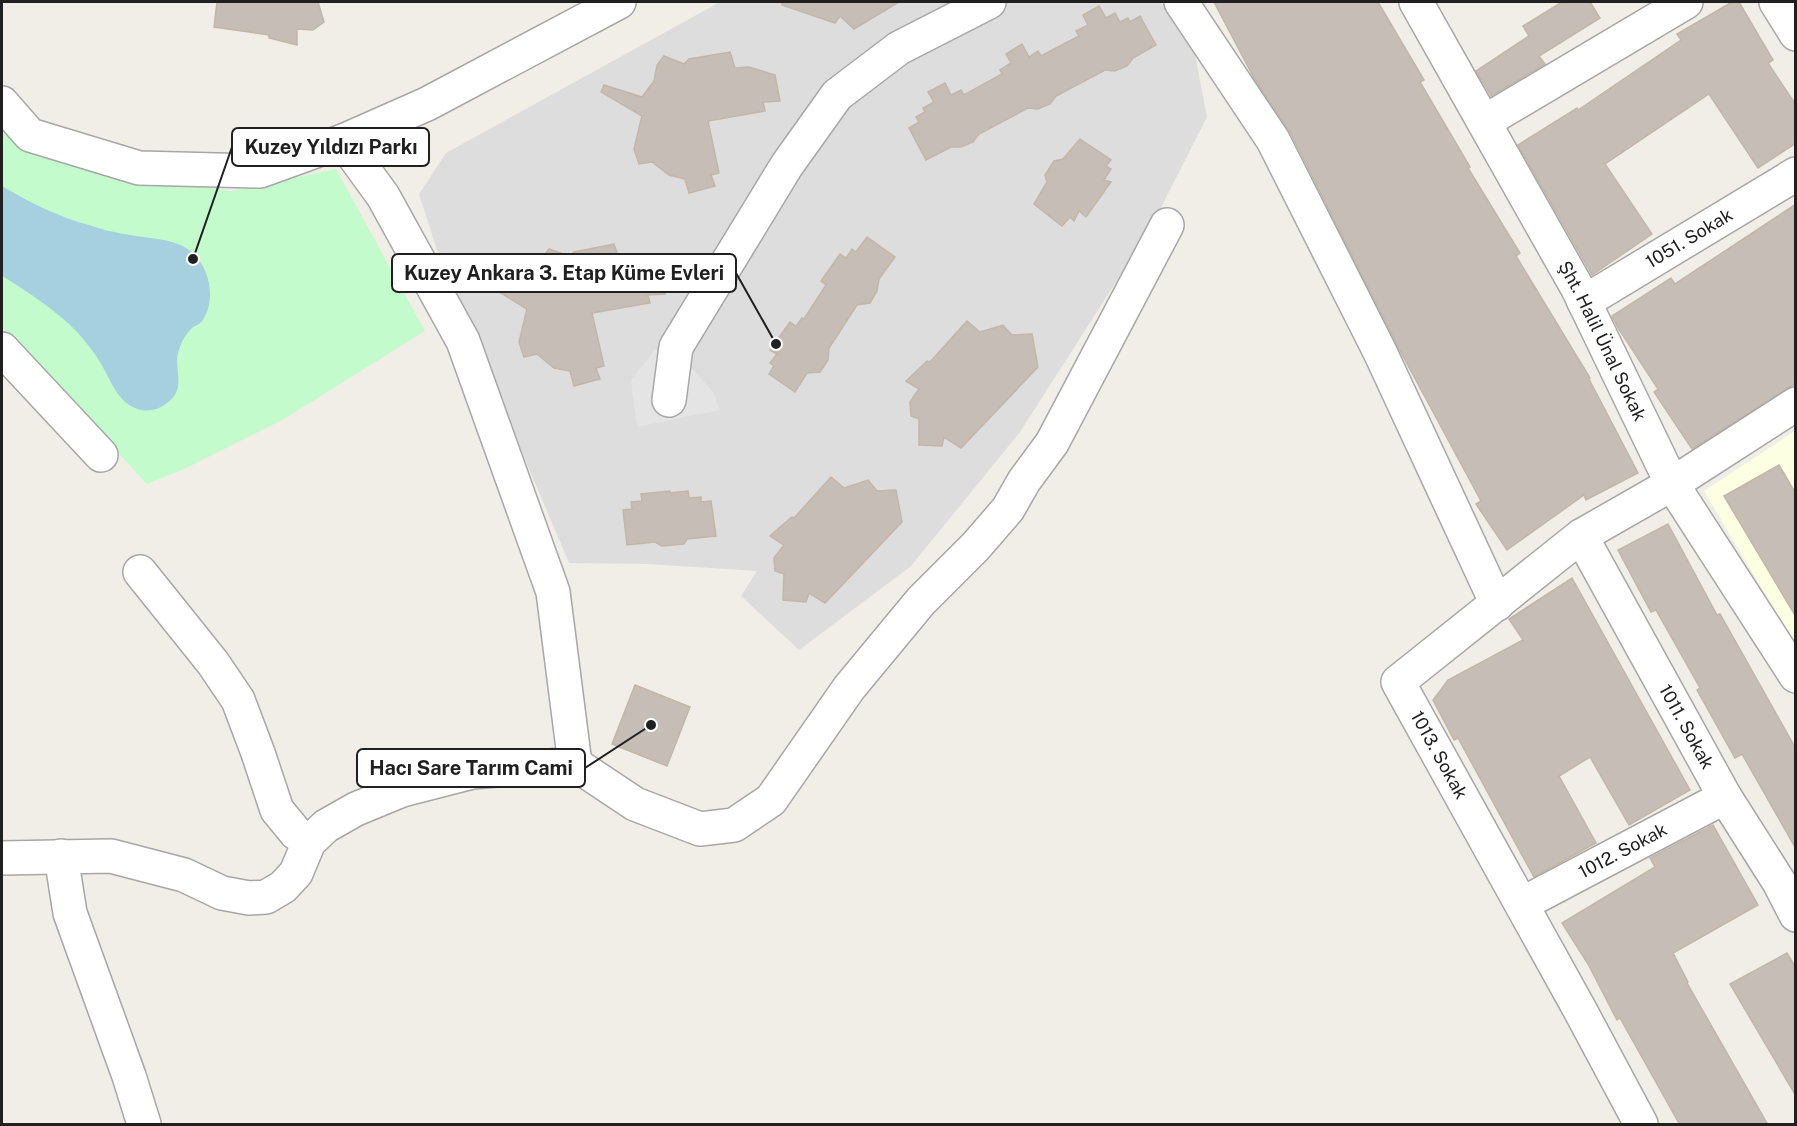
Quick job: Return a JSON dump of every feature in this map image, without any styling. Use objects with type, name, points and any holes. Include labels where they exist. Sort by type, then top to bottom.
[{"type":"street","points":[[2,103],[30,135],[139,168],[260,171],[343,141],[427,104],[619,2]]},
{"type":"street","points":[[669,400],[676,347],[788,165],[837,95],[898,48],[989,2]]},
{"type":"street","points":[[1181,2],[1273,140],[1380,352],[1497,604]]},
{"type":"street","name":"Şht. Halil Ünal Sokak","points":[[1416,2],[1584,302],[1672,484],[1796,676]]},
{"type":"street","points":[[1484,122],[1686,2]]},
{"type":"street","points":[[1776,2],[1796,34]]},
{"type":"street","points":[[343,141],[383,196],[463,341],[553,592],[575,764]]},
{"type":"street","name":"1051. Sokak","points":[[1584,302],[1796,174]]},
{"type":"street","points":[[2,858],[111,856],[184,875],[222,893],[249,898],[266,897],[283,887],[296,873],[309,843],[326,826],[356,809],[402,790],[472,772],[575,764],[635,804],[700,829],[734,825],[771,800],[856,680],[921,601],[976,546],[1008,509],[1024,481],[1052,442],[1167,225]]},
{"type":"street","points":[[2,349],[101,455]]},
{"type":"street","name":"1013. Sokak","points":[[1641,1125],[1522,904],[1398,682],[1581,536],[1672,484],[1796,404]]},
{"type":"street","name":"1011. Sokak","points":[[1581,536],[1725,797],[1779,882],[1796,915]]},
{"type":"street","points":[[140,572],[213,663],[238,700],[277,810],[296,833],[309,843]]},
{"type":"street","name":"1012. Sokak","points":[[1522,904],[1725,797]]},
{"type":"street","points":[[62,856],[70,913],[129,1076],[144,1125]]},
{"type":"shaded area","points":[[720,2],[1160,2],[1193,44],[1207,117],[1150,229],[1020,432],[911,566],[799,650],[741,596],[757,571],[648,564],[569,563],[439,256],[419,194],[446,153]]},
{"type":"shaded area","points":[[655,349],[686,362],[713,392],[720,410],[637,427],[631,381]]},
{"type":"shaded area","points":[[1795,431],[1795,644],[1704,491]]},
{"type":"green space","points":[[2,126],[41,156],[231,191],[336,169],[425,331],[284,419],[184,469],[147,484],[2,327]]},
{"type":"water","points":[[2,186],[66,218],[97,228],[178,244],[193,253],[199,260],[204,267],[209,285],[207,312],[201,323],[190,330],[181,344],[177,363],[176,394],[161,407],[148,410],[138,409],[123,400],[98,358],[78,333],[51,309],[2,276]]},
{"type":"building","points":[[217,2],[318,2],[324,22],[313,30],[297,29],[297,45],[269,38],[269,35],[214,27]]},
{"type":"building","points":[[782,2],[899,2],[854,29],[840,16],[835,23],[782,5]]},
{"type":"building","points":[[1214,2],[1378,2],[1424,80],[1420,82],[1470,167],[1468,168],[1520,253],[1516,256],[1590,378],[1638,473],[1586,500],[1584,495],[1507,550],[1476,504],[1481,501],[1398,347],[1290,132],[1254,78]]},
{"type":"building","points":[[1562,2],[1590,2],[1600,18],[1539,56],[1545,64],[1491,96],[1476,71],[1529,36],[1523,26]]},
{"type":"building","points":[[1732,2],[1739,2],[1773,60],[1768,63],[1796,105],[1796,143],[1758,168],[1709,94],[1605,164],[1652,234],[1592,275],[1518,145],[1577,108],[1578,110],[1681,40],[1677,34]]},
{"type":"building","points":[[1099,6],[1106,18],[1115,13],[1120,22],[1128,18],[1130,22],[1140,16],[1156,45],[1133,58],[1127,66],[1115,71],[1105,70],[1056,96],[1050,104],[1038,109],[1028,108],[979,134],[973,142],[961,147],[951,147],[926,160],[909,128],[919,122],[916,117],[925,112],[923,108],[934,102],[928,92],[945,83],[951,95],[961,90],[964,95],[1002,74],[1000,70],[1011,63],[1006,54],[1022,44],[1029,57],[1038,51],[1041,56],[1079,36],[1076,31],[1088,25],[1083,15]]},
{"type":"building","points":[[730,52],[735,68],[749,67],[775,75],[780,101],[763,102],[765,111],[708,121],[719,173],[711,175],[715,186],[689,193],[685,179],[669,175],[652,162],[639,164],[634,149],[642,116],[601,92],[604,85],[642,97],[654,81],[657,65],[664,56],[684,64],[689,59]]},
{"type":"building","points":[[1080,139],[1111,160],[1106,166],[1111,169],[1104,180],[1111,182],[1086,217],[1079,211],[1074,221],[1070,217],[1062,226],[1034,204],[1047,182],[1045,175],[1054,161],[1063,159]]},
{"type":"building","points":[[1796,204],[1796,383],[1692,449],[1654,392],[1658,389],[1612,316],[1671,278],[1675,284]]},
{"type":"building","points":[[867,237],[895,257],[879,279],[877,291],[870,303],[857,305],[829,348],[828,360],[820,372],[807,373],[795,392],[769,374],[774,366],[770,363],[777,354],[770,350],[790,322],[796,326],[802,318],[804,319],[826,285],[821,281],[840,254],[846,258],[852,249],[856,252]]},
{"type":"building","points":[[614,244],[620,261],[634,260],[660,267],[665,294],[648,295],[650,303],[592,313],[604,366],[596,368],[600,379],[574,386],[570,371],[554,368],[537,354],[524,357],[519,342],[527,309],[486,284],[489,278],[527,289],[539,273],[542,258],[549,249],[569,256],[574,252]]},
{"type":"building","points":[[967,321],[980,332],[1003,325],[1012,335],[1032,334],[1038,367],[961,448],[944,437],[942,446],[919,445],[919,419],[911,416],[910,402],[919,389],[906,381],[927,361],[930,362]]},
{"type":"building","points":[[1779,465],[1796,494],[1796,617],[1724,496]]},
{"type":"building","points":[[831,477],[844,488],[868,480],[877,491],[896,490],[902,522],[825,603],[809,593],[806,602],[783,600],[784,574],[775,571],[774,558],[784,545],[770,536],[792,517],[794,518]]},
{"type":"building","points":[[670,491],[670,493],[688,491],[689,498],[701,497],[701,502],[711,501],[716,536],[687,539],[684,544],[662,546],[655,542],[627,545],[623,510],[632,509],[631,502],[642,501],[641,494]]},
{"type":"building","points":[[1668,524],[1717,615],[1720,614],[1796,749],[1796,849],[1742,754],[1735,758],[1697,690],[1700,688],[1656,610],[1651,612],[1618,550]]},
{"type":"building","points":[[1572,578],[1690,790],[1629,825],[1590,757],[1559,776],[1596,843],[1534,877],[1458,738],[1454,740],[1433,700],[1448,680],[1523,640],[1509,619]]},
{"type":"building","points":[[635,685],[690,707],[667,766],[612,744]]},
{"type":"building","points":[[1713,825],[1758,905],[1673,953],[1687,983],[1768,1125],[1680,1125],[1620,1018],[1617,1020],[1588,964],[1562,923],[1655,867],[1650,858]]},
{"type":"building","points":[[1787,953],[1796,968],[1796,1096],[1730,984]]},
{"type":"place","name":"Kuzey Yıldızı Parkı","points":[[193,259]]},
{"type":"place","name":"Kuzey Ankara 3. Etap Küme Evleri","points":[[776,344]]},
{"type":"place","name":"Hacı Sare Tarım Cami","points":[[651,725]]}]
